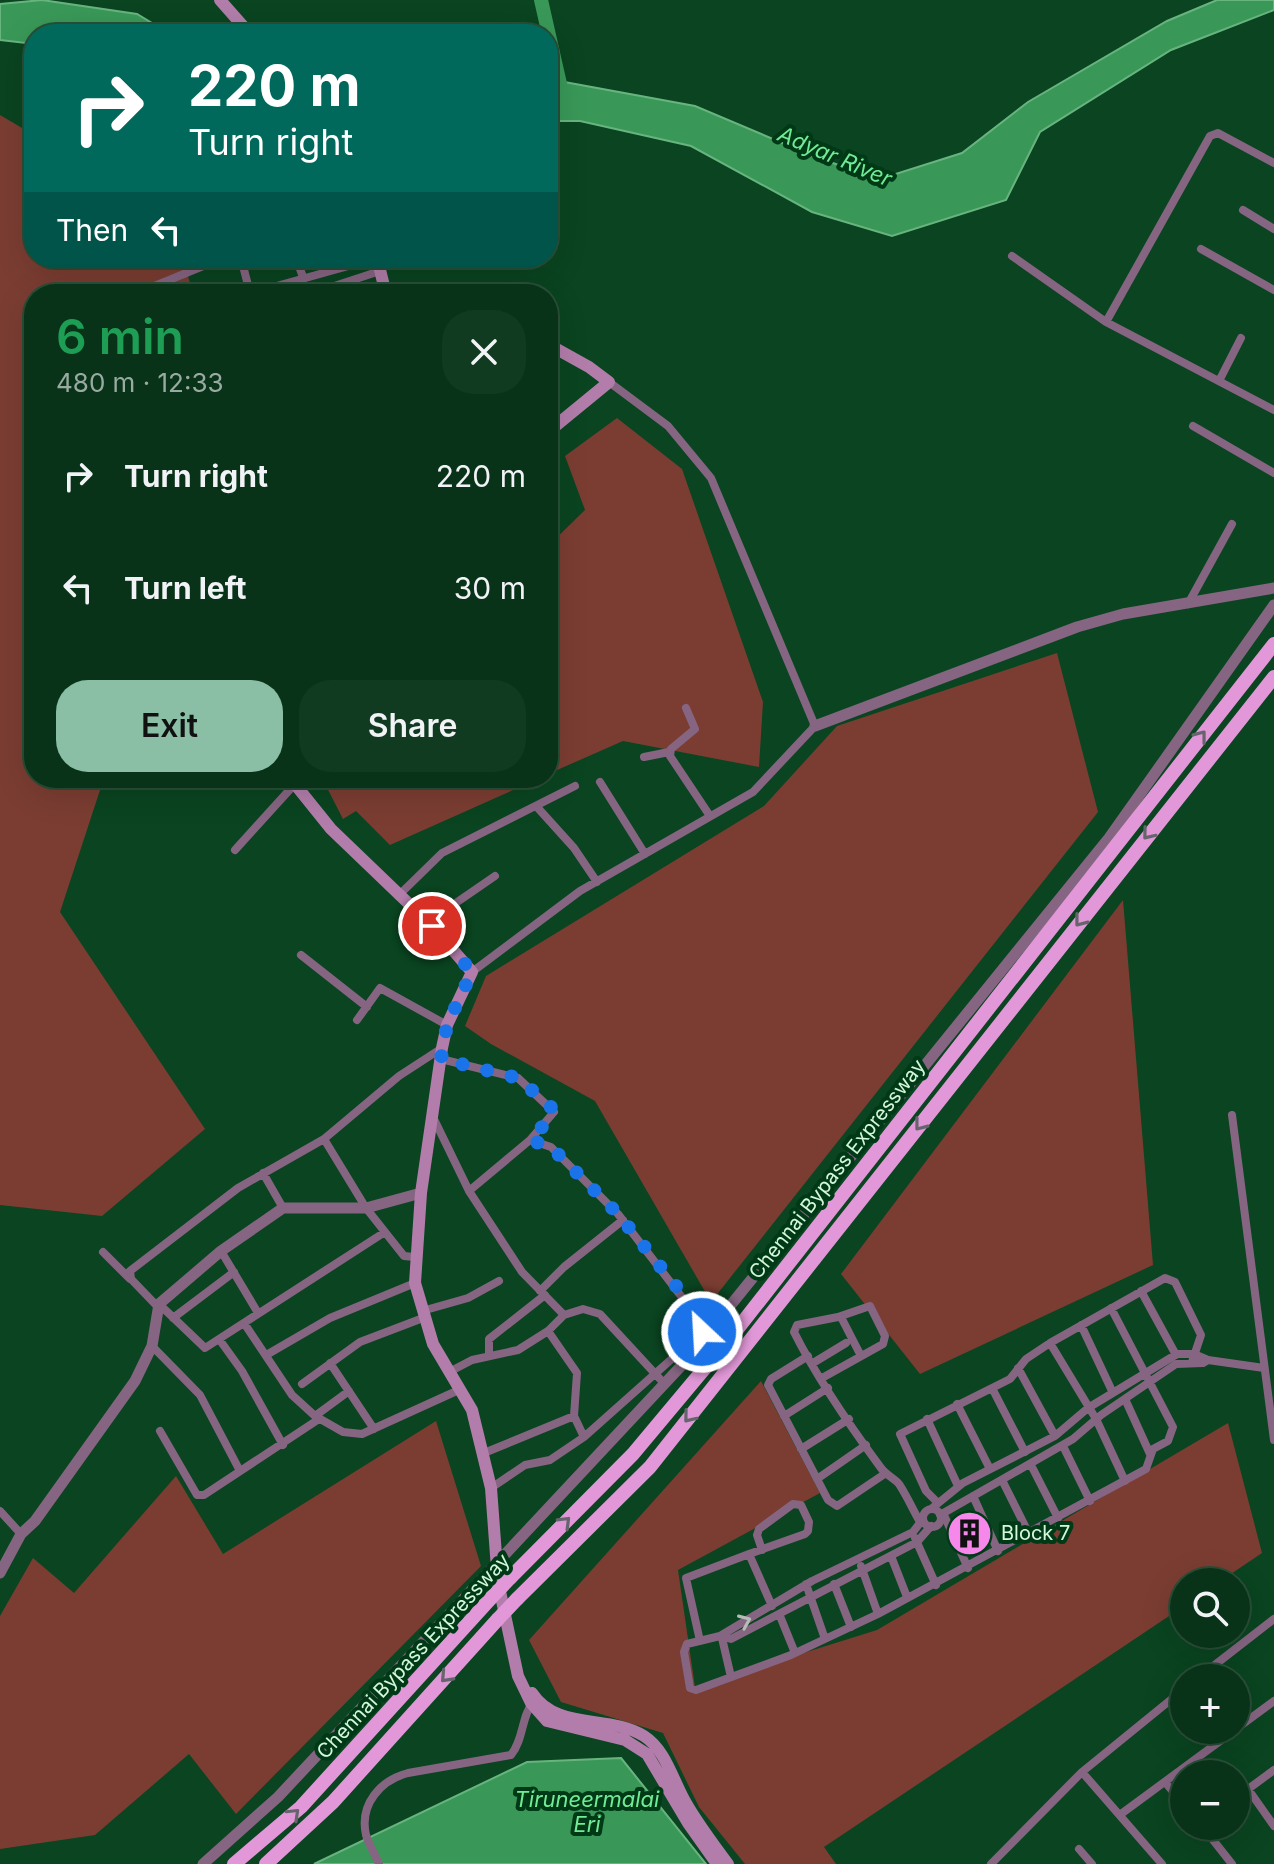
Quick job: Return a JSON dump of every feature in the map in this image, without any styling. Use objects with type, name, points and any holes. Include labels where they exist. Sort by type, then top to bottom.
[{"type":"highway","name":"Chennai Bypass Expressway","points":[[234,1864],[301,1807],[491,1598],[633,1454],[735,1332],[1149,793],[1274,644]]},
{"type":"highway","name":"Chennai Bypass Expressway","points":[[266,1864],[333,1802],[498,1619],[650,1467],[1274,677]]},
{"type":"main road","points":[[220,0],[241,24]]},
{"type":"main road","points":[[558,350],[609,382],[558,424]]},
{"type":"main road","points":[[297,788],[398,896],[432,926],[472,972],[447,1025],[421,1193],[415,1283],[433,1344],[472,1410],[484,1453],[491,1488],[497,1567],[523,1675],[534,1702],[555,1725],[618,1737],[641,1748],[658,1769],[688,1823],[717,1864]]},
{"type":"main road","points":[[534,1702],[559,1715],[628,1730],[650,1741],[663,1758],[688,1807],[728,1864]]},
{"type":"street","points":[[1106,322],[1210,136],[1218,133],[1274,163]]},
{"type":"street","points":[[1243,210],[1274,229]]},
{"type":"street","points":[[1201,249],[1274,290]]},
{"type":"street","points":[[1012,256],[1106,322],[1274,410]]},
{"type":"street","points":[[159,284],[198,268]]},
{"type":"street","points":[[300,268],[303,277]]},
{"type":"street","points":[[281,284],[348,268]]},
{"type":"street","points":[[331,284],[365,268]]},
{"type":"street","points":[[1219,381],[1241,338]]},
{"type":"street","points":[[609,382],[668,426],[711,478],[815,726]]},
{"type":"street","points":[[1193,426],[1274,473]]},
{"type":"street","points":[[1188,604],[1232,524]]},
{"type":"street","points":[[472,972],[597,882],[753,792],[815,726],[1058,632],[1123,614],[1274,588]]},
{"type":"street","points":[[1149,793],[1274,605]]},
{"type":"street","points":[[644,757],[669,752],[695,729],[686,708]]},
{"type":"street","points":[[669,752],[710,816]]},
{"type":"street","points":[[600,782],[645,854]]},
{"type":"street","points":[[398,896],[442,853],[575,786]]},
{"type":"street","points":[[235,850],[286,788]]},
{"type":"street","points":[[537,807],[574,848],[597,882]]},
{"type":"street","points":[[491,1488],[525,1465],[550,1460],[661,1380],[1111,843]]},
{"type":"street","points":[[432,926],[450,907],[495,876]]},
{"type":"street","points":[[301,955],[367,1007]]},
{"type":"street","points":[[357,1020],[380,988],[447,1025]]},
{"type":"street","points":[[131,1279],[130,1271],[263,1173],[324,1139],[399,1076],[442,1054],[518,1078],[552,1108],[553,1115],[530,1140],[469,1191]]},
{"type":"street","points":[[432,1114],[469,1191],[522,1272],[564,1315]]},
{"type":"street","points":[[1232,1115],[1274,1440]]},
{"type":"street","points":[[324,1139],[366,1208],[404,1256],[415,1257]]},
{"type":"street","points":[[203,1864],[278,1797],[497,1567],[702,1332],[704,1326],[623,1220],[551,1147],[530,1140]]},
{"type":"street","points":[[263,1173],[283,1208]]},
{"type":"street","points":[[0,1573],[21,1534],[35,1521],[135,1381],[152,1346],[158,1305],[221,1251],[283,1208],[366,1208],[421,1193]]},
{"type":"street","points":[[489,1355],[489,1339],[623,1220]]},
{"type":"street","points":[[103,1252],[205,1348],[385,1232]]},
{"type":"street","points":[[221,1251],[258,1313]]},
{"type":"street","points":[[173,1318],[234,1272]]},
{"type":"street","points":[[721,1637],[806,1584],[913,1532],[935,1506],[958,1486],[1055,1436],[1088,1408],[1113,1393],[1193,1358],[1200,1341],[1200,1329],[1175,1282],[1165,1278],[1141,1291],[1050,1343],[1018,1368],[1010,1379],[903,1431],[900,1437],[928,1494],[935,1506],[942,1514],[968,1568]]},
{"type":"street","points":[[302,1384],[360,1342],[422,1314],[468,1298],[499,1281]]},
{"type":"street","points":[[268,1354],[330,1318],[415,1283]]},
{"type":"street","points":[[1141,1291],[1176,1355]]},
{"type":"street","points":[[822,1378],[885,1341],[867,1304],[841,1317],[794,1328],[810,1360],[866,1445],[886,1473],[900,1485],[922,1521],[931,1526]]},
{"type":"street","points":[[1111,1308],[1148,1378],[1174,1429],[1168,1441],[1150,1454],[1146,1469],[968,1568],[851,1627],[795,1653],[696,1690],[690,1688],[684,1652],[687,1644],[746,1633],[917,1542],[931,1526],[939,1523],[942,1514],[1063,1446],[1125,1399],[1148,1378],[1176,1355],[1264,1368]]},
{"type":"street","points":[[451,1371],[489,1355],[518,1350],[548,1331],[564,1315],[583,1309],[600,1314],[661,1380]]},
{"type":"street","points":[[841,1317],[861,1356]]},
{"type":"street","points":[[244,1323],[268,1354],[292,1395],[317,1417],[343,1432],[362,1434],[461,1389]]},
{"type":"street","points":[[1081,1325],[1113,1393]]},
{"type":"street","points":[[548,1331],[577,1373],[574,1416],[584,1437]]},
{"type":"street","points":[[219,1339],[242,1371],[283,1445]]},
{"type":"street","points":[[846,1343],[768,1382],[828,1500],[837,1506],[886,1473]]},
{"type":"street","points":[[1050,1343],[1096,1419],[1125,1481]]},
{"type":"street","points":[[152,1346],[200,1395],[240,1471]]},
{"type":"street","points":[[330,1363],[374,1429]]},
{"type":"street","points":[[1018,1368],[1055,1436]]},
{"type":"street","points":[[784,1416],[828,1388]]},
{"type":"street","points":[[992,1388],[1025,1452]]},
{"type":"street","points":[[160,1431],[197,1495],[209,1493],[283,1445],[349,1391]]},
{"type":"street","points":[[1125,1399],[1150,1454]]},
{"type":"street","points":[[957,1404],[990,1469]]},
{"type":"street","points":[[484,1453],[574,1416]]},
{"type":"street","points":[[801,1449],[849,1419]]},
{"type":"street","points":[[927,1419],[958,1486]]},
{"type":"street","points":[[817,1479],[866,1445]]},
{"type":"street","points":[[1063,1446],[1090,1501]]},
{"type":"street","points":[[1034,1447],[1040,1459]]},
{"type":"street","points":[[1031,1465],[1058,1518]]},
{"type":"street","points":[[1002,1480],[1029,1534]]},
{"type":"street","points":[[973,1496],[998,1551]]},
{"type":"street","points":[[700,1641],[686,1578],[762,1550],[808,1531],[809,1522],[801,1505],[793,1504],[759,1529],[757,1535],[762,1550]]},
{"type":"street","points":[[0,1511],[21,1534]]},
{"type":"street","points":[[913,1532],[936,1585]]},
{"type":"street","points":[[749,1554],[772,1606]]},
{"type":"street","points":[[891,1556],[907,1597]]},
{"type":"street","points":[[859,1560],[878,1614]]},
{"type":"street","points":[[806,1584],[825,1639]]},
{"type":"street","points":[[834,1584],[851,1627]]},
{"type":"street","points":[[780,1616],[795,1653]]},
{"type":"street","points":[[1216,1664],[1274,1619]]},
{"type":"street","points":[[721,1637],[731,1677]]},
{"type":"street","points":[[991,1864],[1082,1772],[1170,1700]]},
{"type":"street","points":[[1250,1719],[1274,1701]]},
{"type":"street","points":[[379,1864],[365,1826],[373,1795],[400,1775],[511,1755],[519,1744],[534,1702]]},
{"type":"street","points":[[1121,1814],[1217,1744]]},
{"type":"street","points":[[1250,1788],[1274,1770]]},
{"type":"street","points":[[1082,1772],[1162,1864]]},
{"type":"street","points":[[1165,1782],[1170,1788]]},
{"type":"street","points":[[1250,1792],[1274,1826]]},
{"type":"street","points":[[1213,1840],[1232,1864]]},
{"type":"street","points":[[1079,1849],[1092,1864]]},
{"type":"shaded area","points":[[0,115],[24,129],[24,268],[186,268],[190,284],[24,284],[24,788],[101,788],[60,912],[205,1129],[102,1216],[0,1205]]},
{"type":"shaded area","points":[[617,418],[682,469],[763,702],[759,767],[623,741],[558,770],[558,536],[585,510],[565,456]]},
{"type":"shaded area","points":[[1057,653],[1098,812],[711,1302],[595,1101],[491,1044],[465,1026],[486,976],[764,806],[837,726]]},
{"type":"shaded area","points":[[327,788],[518,788],[390,845],[356,811],[343,819]]},
{"type":"shaded area","points":[[1123,900],[1153,1265],[920,1374],[841,1274]]},
{"type":"shaded area","points":[[761,1381],[820,1493],[678,1570],[695,1687],[877,1630],[1228,1423],[1262,1553],[1240,1568],[1170,1568],[1170,1615],[824,1847],[836,1864],[745,1864],[699,1807],[663,1733],[561,1702],[529,1640]]},
{"type":"shaded area","points":[[436,1421],[481,1566],[236,1814],[189,1754],[95,1835],[0,1849],[0,1616],[33,1558],[74,1593],[176,1476],[223,1554]]},
{"type":"water","points":[[42,0],[137,14],[154,24],[24,24],[24,43],[0,40],[0,4]]},
{"type":"water","points":[[1217,0],[1274,0],[1274,10],[1171,50],[1040,132],[1006,200],[892,236],[812,212],[691,146],[580,121],[558,121],[558,81],[695,106],[818,158],[880,179],[962,153],[1028,102],[1167,21]]},
{"type":"water","name":"Tiruneermalai Eri","points":[[621,1758],[706,1864],[314,1864],[527,1762]]},
{"type":"waterway","points":[[541,0],[546,24]]},
{"type":"waterway","points":[[558,75],[563,97]]},
{"type":"place","name":"Block 7","points":[[970,1533]]},
{"type":"route","points":[[432,926],[472,972],[447,1025],[441,1059],[518,1078],[552,1108],[553,1115],[530,1140],[551,1147],[623,1220],[701,1317],[702,1332]]},
{"type":"water label","name":"Adyar River","points":[[835,156]]}]
